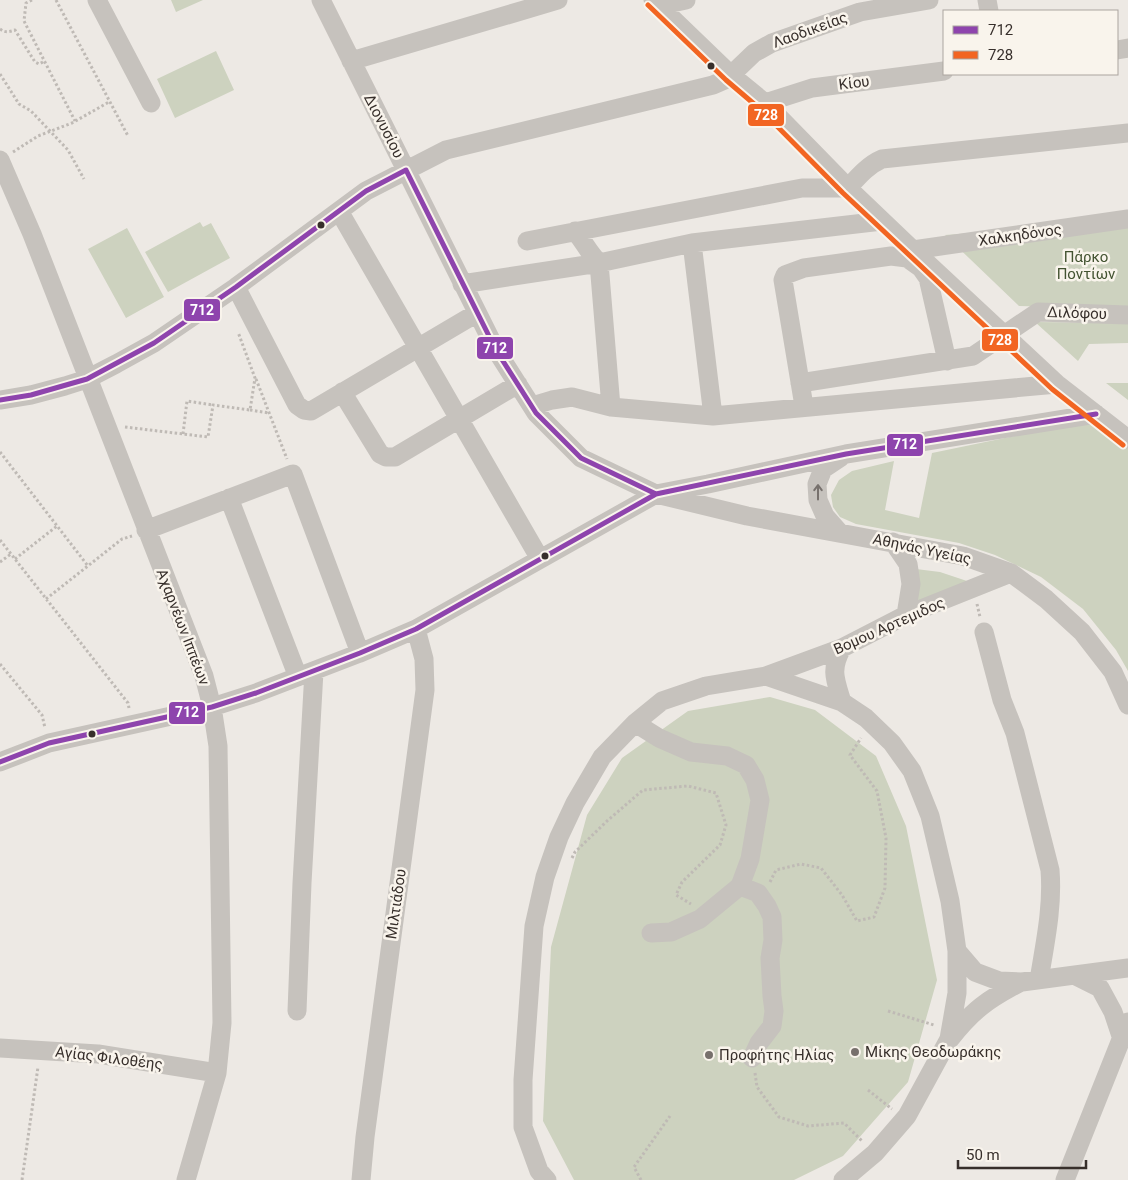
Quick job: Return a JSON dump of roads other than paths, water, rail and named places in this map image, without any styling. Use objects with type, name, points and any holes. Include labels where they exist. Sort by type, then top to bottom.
[{"type":"street","points":[[97,0],[151,103]]},
{"type":"street","name":"Διονυσίου","points":[[321,0],[496,350],[536,413],[581,458],[656,494]]},
{"type":"street","points":[[351,61],[558,0]]},
{"type":"street","points":[[656,3],[686,0]]},
{"type":"street","name":"Λαοδικείας","points":[[0,400],[31,395],[87,378],[154,343],[236,287],[366,191],[446,150],[713,85],[729,78],[754,53],[772,43],[859,6],[929,0]]},
{"type":"street","points":[[656,3],[731,75],[765,103],[882,221],[1057,384],[1128,439]]},
{"type":"street","name":"Κίου","points":[[765,103],[812,88],[943,71]]},
{"type":"street","points":[[527,241],[802,188],[848,188],[874,162],[882,159],[1128,133]]},
{"type":"street","name":"Αχαρνέων Ιππέων","points":[[0,160],[32,234],[104,424],[204,676],[212,707],[218,746],[222,1023],[217,1073],[186,1180]]},
{"type":"street","points":[[339,211],[540,559]]},
{"type":"street","name":"Χαλκηδόνος","points":[[913,250],[1128,219]]},
{"type":"street","points":[[462,284],[599,263],[692,243],[882,221]]},
{"type":"street","points":[[575,231],[584,242],[588,252],[599,263],[611,407]]},
{"type":"street","points":[[692,243],[713,416]]},
{"type":"street","points":[[804,406],[784,280],[785,275],[804,268],[892,256],[907,258],[922,268],[928,278],[947,360]]},
{"type":"street","points":[[236,287],[297,405],[304,410],[311,411],[477,313]]},
{"type":"street","name":"Διλόφου","points":[[800,383],[974,356],[1038,312],[1128,315]]},
{"type":"street","points":[[342,392],[380,454],[386,457],[395,457],[518,384]]},
{"type":"street","points":[[532,406],[572,397],[611,407],[713,416],[804,406],[1057,384]]},
{"type":"street","points":[[0,762],[48,743],[212,707],[256,693],[360,653],[416,629],[656,494],[846,454],[1096,414]]},
{"type":"street","points":[[840,533],[825,516],[818,500],[817,484],[823,469],[846,454]]},
{"type":"street","points":[[146,530],[292,474],[360,653]]},
{"type":"street","name":"Αθηνάς Υγείας","points":[[656,494],[747,516],[963,556],[1011,573],[1046,598],[1082,632],[1113,672],[1128,706]]},
{"type":"street","points":[[228,498],[306,674],[302,882],[296,1011]]},
{"type":"street","points":[[893,542],[908,564],[911,584],[906,616]]},
{"type":"street","name":"Βομου Αρτεμιδος","points":[[547,1180],[539,1171],[523,1128],[523,1080],[534,926],[545,877],[559,837],[575,803],[602,757],[634,723],[662,701],[706,686],[766,676],[842,648],[906,616],[1011,573]]},
{"type":"street","name":"Μιλτιάδου","points":[[362,1180],[367,1127],[425,690],[424,659],[416,629]]},
{"type":"street","points":[[984,632],[1002,700],[1015,733],[1050,870],[1050,906],[1030,981]]},
{"type":"street","points":[[842,648],[835,661],[835,680],[842,702]]},
{"type":"street","points":[[766,676],[842,702],[872,723],[892,742],[912,771],[930,816],[950,901],[957,950],[957,993],[950,1035],[930,1076],[904,1119],[875,1153],[843,1180]]},
{"type":"street","points":[[634,723],[659,738],[691,752],[727,756],[746,765],[755,780],[760,800],[750,859],[740,886],[700,919],[683,928],[671,932],[651,933]]},
{"type":"street","points":[[740,886],[758,893],[767,906],[772,918],[773,940],[770,958],[774,1011],[772,1026],[759,1043],[752,1058]]},
{"type":"street","points":[[957,950],[975,972],[999,981],[1030,981],[1128,968]]},
{"type":"street","points":[[1065,1180],[1125,1031],[1100,988],[1074,975]]},
{"type":"street","points":[[950,1035],[968,1016],[992,997],[1030,981]]},
{"type":"street","name":"Αγίας Φιλοθέης","points":[[0,1048],[98,1054],[217,1073]]},
{"type":"place","name":"Μίκης Θεοδωράκης","points":[[855,1052]]},
{"type":"place","name":"Προφήτης Ηλίας","points":[[709,1055]]},
{"type":"park label","name":"Πάρκο Ποντίων","points":[[1086,266]]}]
